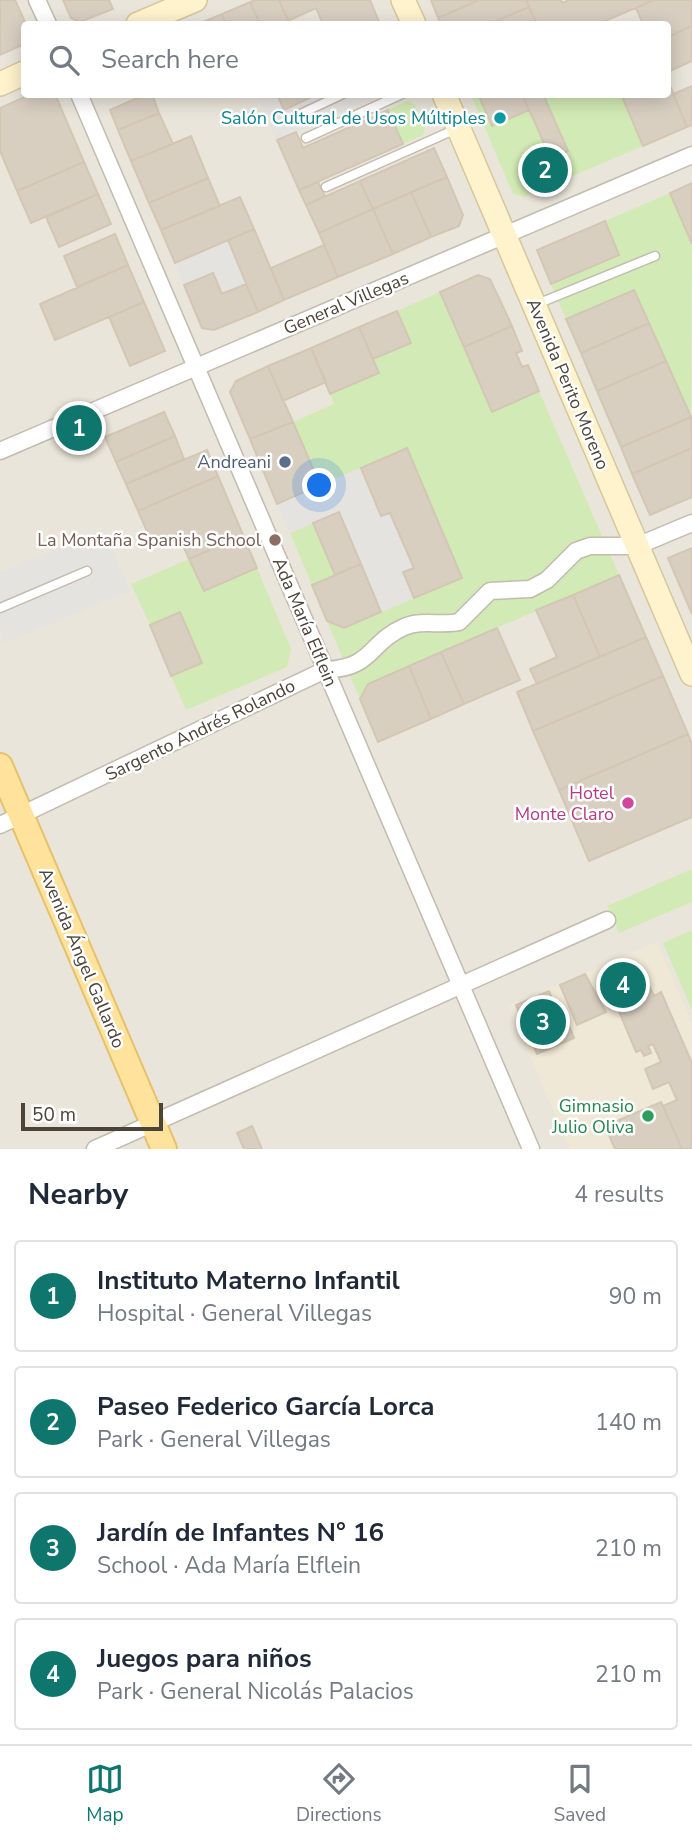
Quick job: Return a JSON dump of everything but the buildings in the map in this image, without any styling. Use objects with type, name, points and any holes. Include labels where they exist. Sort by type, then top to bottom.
[{"type":"main road","points":[[145,21],[195,0]]},
{"type":"main road","points":[[404,0],[412,21]]},
{"type":"main road","points":[[0,84],[21,74]]},
{"type":"main road","name":"Avenida Perito Moreno","points":[[446,98],[692,674]]},
{"type":"main road","name":"Avenida Ángel Gallardo","points":[[0,766],[10,821],[163,1149]]},
{"type":"street","points":[[37,0],[47,21]]},
{"type":"street","name":"Ada María Elflein","points":[[81,98],[531,1149]]},
{"type":"street","name":"General Villegas","points":[[0,451],[692,155]]},
{"type":"street","name":"Sargento Andrés Rolando","points":[[10,821],[325,670],[359,664],[386,638],[404,626],[416,623],[459,622],[490,591],[520,591],[539,586],[576,551],[590,546],[637,547],[692,523]]},
{"type":"street","points":[[95,1149],[607,920]]},
{"type":"lane","points":[[296,116],[334,98]]},
{"type":"lane","points":[[306,138],[393,98]]},
{"type":"lane","points":[[327,187],[459,128]]},
{"type":"lane","points":[[534,305],[655,256]]},
{"type":"lane","points":[[0,608],[87,571]]},
{"type":"shaded area","points":[[0,0],[692,0],[692,1149],[0,1149]]},
{"type":"shaded area","points":[[257,98],[278,98],[284,110],[311,98],[372,98],[277,140]]},
{"type":"shaded area","points":[[228,240],[246,284],[222,294],[213,273],[184,285],[175,263]]},
{"type":"shaded area","points":[[361,468],[381,516],[390,513],[414,568],[403,573],[414,598],[381,612],[339,512],[290,533],[277,504]]},
{"type":"shaded area","points":[[104,529],[130,591],[5,643],[0,630],[0,572]]},
{"type":"shaded area","points":[[657,942],[692,1024],[692,1149],[570,1149],[508,1006]]},
{"type":"green space","points":[[472,98],[622,98],[643,146],[523,197],[513,194]]},
{"type":"green space","points":[[407,101],[415,104],[425,127],[423,135],[403,144],[388,110]]},
{"type":"green space","points":[[670,193],[692,244],[691,417],[634,290],[566,319],[551,284],[619,255],[605,221]]},
{"type":"green space","points":[[440,292],[492,411],[539,391],[619,575],[368,684],[360,699],[327,621],[344,628],[462,578],[407,448],[320,485],[293,422],[334,404],[330,394],[379,373],[373,359],[410,343],[397,311]]},
{"type":"green space","points":[[313,523],[335,575],[312,585],[290,533]]},
{"type":"green space","points":[[189,559],[204,591],[257,568],[291,649],[287,667],[186,710],[171,676],[202,662],[180,613],[150,625],[131,584]]},
{"type":"green space","points":[[692,869],[692,902],[619,933],[607,906]]},
{"type":"green space","points":[[692,930],[692,1010],[663,943]]},
{"type":"place","name":"Salón Cultural de Usos Múltiples","points":[[500,118]]},
{"type":"place","name":"Paseo Federico García Lorca","points":[[545,170]]},
{"type":"place","name":"Instituto Materno Infantil","points":[[79,428]]},
{"type":"place","name":"Andreani","points":[[285,462]]},
{"type":"place","name":"La Montaña Spanish School","points":[[275,540]]},
{"type":"place","name":"Hotel Monte Claro","points":[[628,803]]},
{"type":"place","name":"Juegos para niños","points":[[623,985]]},
{"type":"place","name":"Jardín de Infantes N° 16","points":[[543,1022]]},
{"type":"place","name":"Gimnasio Julio Oliva","points":[[648,1116]]}]
